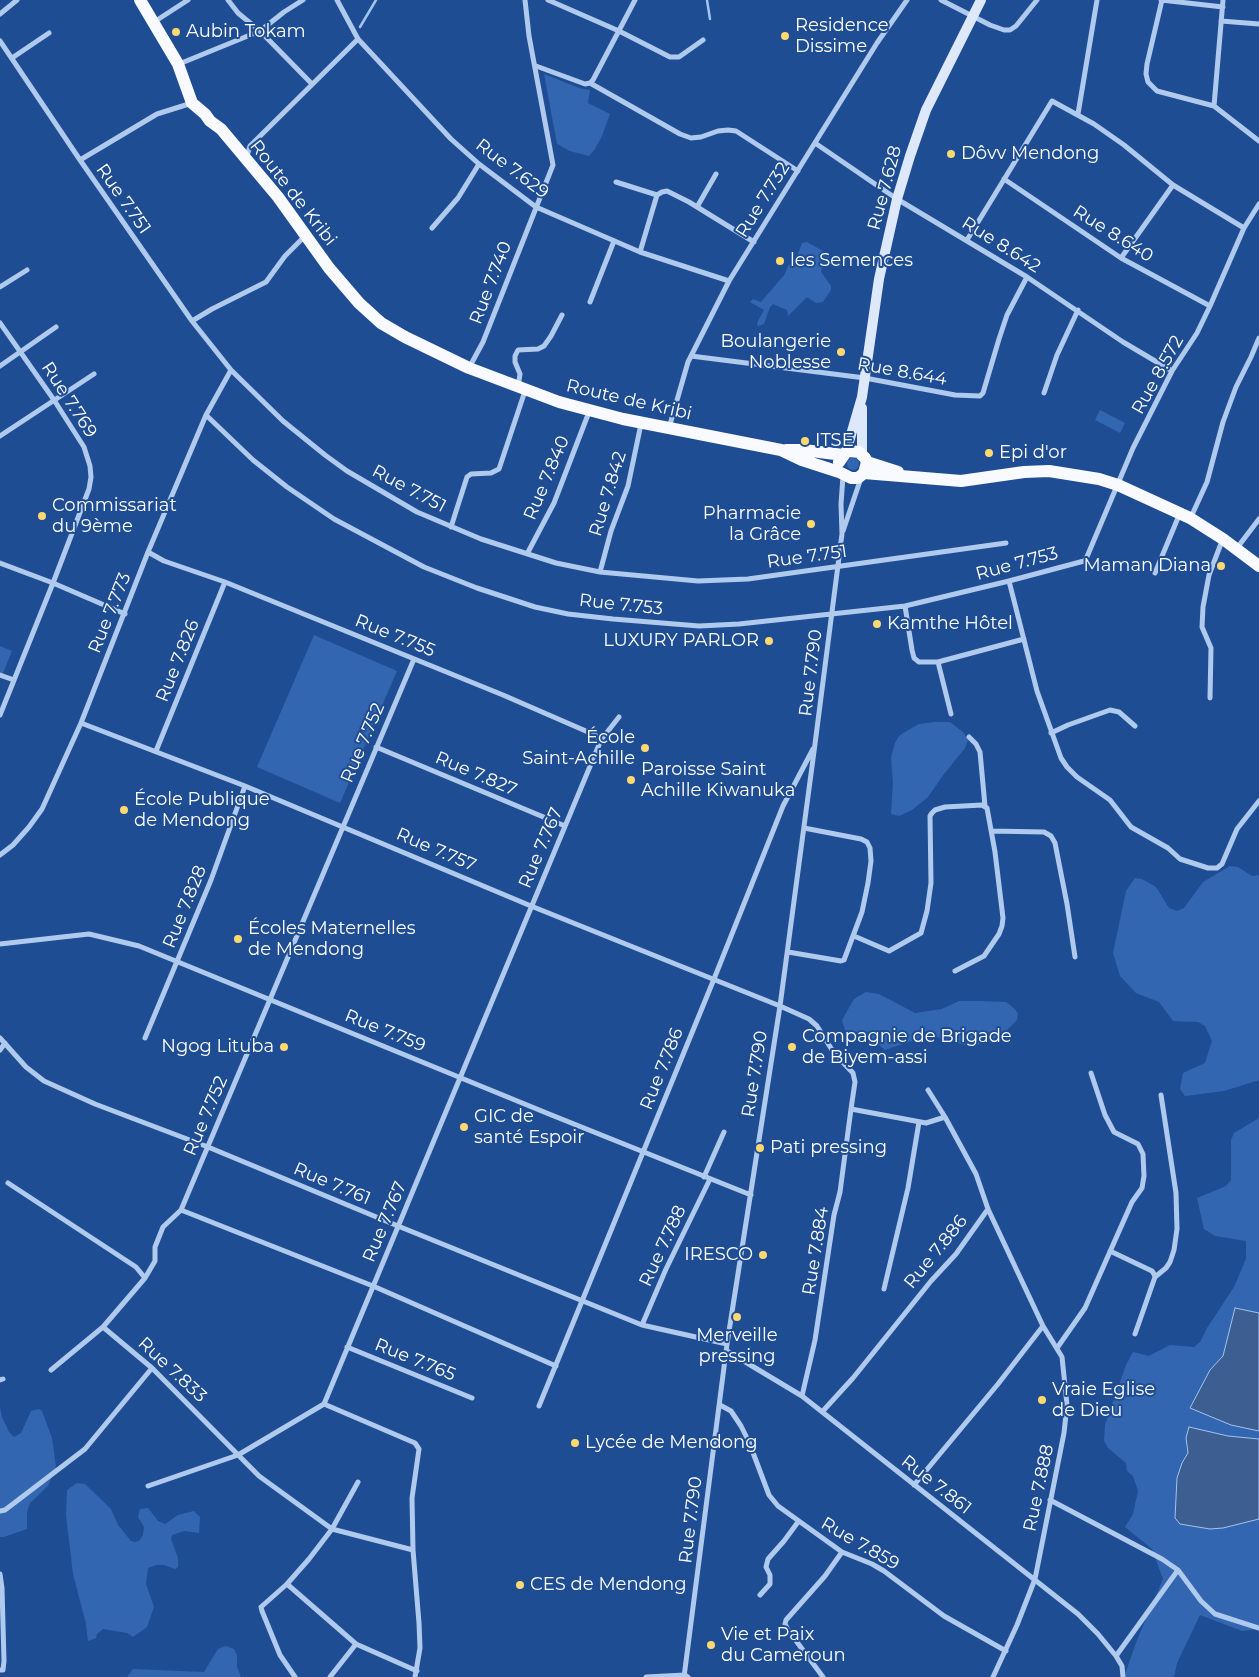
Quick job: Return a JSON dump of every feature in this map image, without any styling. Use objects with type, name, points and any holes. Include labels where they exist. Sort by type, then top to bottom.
[{"type":"main road","name":"Route de Kribi","points":[[140,0],[178,64],[192,103],[205,114],[210,122],[221,129],[278,197],[329,268],[359,303],[381,323],[405,337],[469,368],[522,389],[589,411],[781,450],[851,478],[864,466],[885,476],[962,481],[1017,472],[1049,471],[1099,479],[1118,485],[1185,515],[1223,539],[1259,566]]},
{"type":"main road","name":"Rue 7.628","points":[[845,454],[862,397],[879,279],[897,198],[926,110],[981,0]]},
{"type":"main road","name":"Rue 7.628","points":[[862,397],[864,466]]},
{"type":"main road","points":[[781,450],[845,454],[854,451],[864,466]]},
{"type":"main road","points":[[841,473],[839,462],[845,454]]},
{"type":"street","points":[[0,14],[17,0]]},
{"type":"street","points":[[154,23],[188,0]]},
{"type":"street","points":[[228,0],[238,13],[260,31],[311,84]]},
{"type":"street","points":[[178,64],[260,31],[303,0]]},
{"type":"street","name":"Rue 7.629","points":[[337,0],[358,39],[451,139],[479,164],[536,207],[640,252],[729,281]]},
{"type":"street","name":"Rue 7.740","points":[[469,368],[483,342],[553,165],[529,36],[525,0]]},
{"type":"street","points":[[548,0],[619,31],[674,58],[679,57],[703,40]]},
{"type":"street","points":[[590,83],[635,0]]},
{"type":"street","name":"Rue 7.732","points":[[669,428],[691,356],[729,281],[877,43],[907,0]]},
{"type":"street","points":[[941,0],[990,25],[1004,30],[1010,30],[1016,26],[1037,0]]},
{"type":"street","points":[[1078,114],[1097,0]]},
{"type":"street","points":[[1223,7],[1161,0],[1147,64],[1146,74],[1148,82],[1157,91],[1214,106],[1259,141]]},
{"type":"street","points":[[1214,106],[1223,0]]},
{"type":"street","points":[[1221,21],[1259,24]]},
{"type":"street","points":[[12,58],[49,33]]},
{"type":"street","points":[[246,159],[250,146],[358,39]]},
{"type":"street","name":"Rue 7.751","points":[[0,41],[192,321],[231,370],[283,421],[347,471],[417,512],[481,539],[556,563],[600,572],[698,580],[748,579],[1006,543]]},
{"type":"street","points":[[536,66],[585,84],[590,83],[680,134],[691,138],[701,137],[718,131],[736,131],[798,171]]},
{"type":"street","points":[[967,240],[1052,101],[1078,114],[1124,145],[1173,185],[1244,228]]},
{"type":"street","points":[[80,160],[156,114],[192,103]]},
{"type":"street","name":"Rue 8.642","points":[[815,143],[897,198],[1027,277],[1123,342],[1172,371]]},
{"type":"street","points":[[432,228],[458,198],[479,164]]},
{"type":"street","points":[[697,207],[716,174]]},
{"type":"street","name":"Rue 8.640","points":[[1004,179],[1121,258],[1210,306]]},
{"type":"street","points":[[616,182],[657,195],[666,191],[697,207],[754,242]]},
{"type":"street","points":[[1121,258],[1173,185]]},
{"type":"street","points":[[640,252],[657,195]]},
{"type":"street","name":"Rue 8.572","points":[[1084,561],[1088,556],[1133,448],[1172,371],[1197,333],[1244,228],[1259,204]]},
{"type":"street","points":[[192,321],[266,282],[285,256],[306,234]]},
{"type":"street","points":[[590,302],[614,241]]},
{"type":"street","points":[[0,287],[27,270]]},
{"type":"street","name":"Rue 8.644","points":[[691,356],[865,378],[954,395],[980,396],[983,393],[998,339],[1007,315],[1027,277]]},
{"type":"street","points":[[1044,393],[1057,355],[1078,310]]},
{"type":"street","points":[[451,527],[468,475],[491,473],[499,469],[522,389],[520,374],[515,362],[518,350],[538,349],[544,346],[562,315]]},
{"type":"street","name":"Rue 7.769","points":[[0,324],[54,400],[84,447],[90,466],[91,477],[89,489],[54,584],[0,715]]},
{"type":"street","points":[[0,366],[56,327]]},
{"type":"street","points":[[1155,573],[1185,515],[1207,482],[1223,422],[1236,387],[1259,338]]},
{"type":"street","name":"Rue 7.773","points":[[0,856],[13,845],[42,809],[80,723],[125,614],[148,552],[206,416],[231,370]]},
{"type":"street","points":[[0,436],[94,374]]},
{"type":"street","name":"Rue 7.840","points":[[527,554],[554,503],[589,411]]},
{"type":"street","name":"Rue 7.753","points":[[206,416],[253,460],[334,519],[424,567],[477,588],[535,607],[568,614],[699,626],[739,624],[905,606],[1084,561]]},
{"type":"street","name":"Rue 7.842","points":[[600,572],[611,531],[628,486],[642,423]]},
{"type":"street","points":[[842,534],[864,466]]},
{"type":"street","name":"Rue 7.790","points":[[686,1676],[727,1344],[788,952],[832,614],[842,534],[841,473]]},
{"type":"street","points":[[1236,548],[1259,519]]},
{"type":"street","points":[[1210,698],[1211,648],[1202,627],[1203,607],[1209,575],[1223,539]]},
{"type":"street","name":"Rue 7.755","points":[[148,552],[164,561],[225,582],[504,695],[595,735],[601,740]]},
{"type":"street","points":[[0,563],[125,614]]},
{"type":"street","points":[[1009,581],[1037,691],[1061,758],[1077,777],[1103,794],[1131,827],[1168,848],[1177,857],[1208,868],[1216,868],[1222,864],[1237,829],[1259,801]]},
{"type":"street","name":"Rue 7.826","points":[[156,751],[225,582]]},
{"type":"street","points":[[905,606],[914,658],[919,662],[938,662],[1024,639]]},
{"type":"street","name":"Rue 7.752","points":[[181,1210],[414,659]]},
{"type":"street","points":[[938,662],[951,714]]},
{"type":"street","points":[[0,675],[14,680]]},
{"type":"street","points":[[1051,733],[1110,710],[1119,712],[1135,726]]},
{"type":"street","points":[[601,740],[619,717]]},
{"type":"street","name":"Rue 7.757","points":[[80,723],[245,786],[531,906],[780,1006]]},
{"type":"street","points":[[955,971],[984,956],[999,934],[1003,918],[991,831],[987,808],[984,806],[980,752],[976,744],[969,737]]},
{"type":"street","name":"Rue 7.767","points":[[324,1404],[601,740]]},
{"type":"street","name":"Rue 7.786","points":[[539,1406],[783,806],[815,744]]},
{"type":"street","name":"Rue 7.827","points":[[376,747],[565,826]]},
{"type":"street","name":"Rue 7.828","points":[[145,1038],[211,880],[245,786]]},
{"type":"street","points":[[854,936],[889,951],[921,933],[931,883],[930,816],[935,810],[945,807],[984,806]]},
{"type":"street","points":[[788,952],[841,961],[846,956],[854,936],[868,884],[870,848],[867,842],[861,839],[804,828]]},
{"type":"street","points":[[991,831],[1044,832],[1051,836],[1067,904],[1075,957]]},
{"type":"street","name":"Rue 7.759","points":[[0,944],[90,934],[139,946],[750,1195]]},
{"type":"street","name":"Rue 7.884","points":[[780,1006],[809,1019],[817,1026],[834,1053],[853,1073],[855,1082],[840,1192],[834,1215],[815,1340],[802,1396]]},
{"type":"street","name":"Rue 7.761","points":[[0,1038],[26,1066],[50,1084],[95,1104],[208,1147],[642,1325],[727,1344]]},
{"type":"street","points":[[0,1050],[5,1043]]},
{"type":"street","points":[[1057,1348],[1085,1308],[1132,1202],[1142,1188],[1143,1154],[1138,1144],[1114,1132],[1105,1115],[1091,1072]]},
{"type":"street","points":[[928,1090],[946,1117],[976,1174],[988,1209]]},
{"type":"street","points":[[1135,1334],[1155,1277],[1170,1262],[1177,1229],[1176,1193],[1161,1096]]},
{"type":"street","points":[[851,1109],[926,1124],[946,1117]]},
{"type":"street","points":[[884,1289],[906,1197],[919,1122]]},
{"type":"street","name":"Rue 7.788","points":[[642,1325],[707,1178],[724,1132]]},
{"type":"street","points":[[8,1183],[128,1261],[136,1267],[144,1278]]},
{"type":"street","name":"Rue 7.886","points":[[822,1412],[853,1378],[931,1281],[956,1254],[988,1209],[1043,1326]]},
{"type":"street","points":[[52,1370],[103,1327],[144,1278],[155,1261],[155,1247],[162,1227],[181,1210],[372,1286],[556,1366]]},
{"type":"street","points":[[1110,1251],[1152,1271],[1155,1277]]},
{"type":"street","points":[[914,1485],[998,1384],[1043,1326]]},
{"type":"street","name":"Rue 7.888","points":[[993,1677],[1035,1579],[1064,1433],[1067,1405],[1062,1358],[1043,1326]]},
{"type":"street","name":"Rue 7.833","points":[[103,1327],[152,1368],[259,1476],[332,1529],[413,1550]]},
{"type":"street","name":"Rue 7.765","points":[[347,1347],[472,1398]]},
{"type":"street","name":"Rue 7.861","points":[[727,1350],[802,1396],[1078,1614],[1116,1656],[1122,1666],[1124,1677]]},
{"type":"street","points":[[0,1511],[5,1510],[85,1449],[152,1368]]},
{"type":"street","points":[[148,1486],[238,1455],[324,1404],[415,1443],[419,1449],[412,1498],[413,1550],[420,1648],[415,1677]]},
{"type":"street","name":"Rue 7.859","points":[[720,1405],[731,1411],[749,1442],[769,1495],[778,1506],[842,1552],[884,1571],[944,1616],[1006,1650]]},
{"type":"street","points":[[295,1677],[280,1655],[261,1607],[287,1584],[332,1529],[358,1482]]},
{"type":"street","points":[[1050,1500],[1162,1559],[1178,1570],[1201,1601],[1215,1614],[1259,1628]]},
{"type":"street","points":[[760,1595],[770,1584],[770,1575],[766,1567],[768,1559],[798,1522]]},
{"type":"street","points":[[823,1677],[785,1624],[786,1620],[820,1582],[842,1552]]},
{"type":"street","points":[[1116,1656],[1178,1570]]},
{"type":"street","points":[[0,1574],[4,1661],[3,1670],[0,1670]]},
{"type":"street","points":[[287,1584],[356,1644],[417,1671]]},
{"type":"street","points":[[330,1677],[356,1644]]},
{"type":"street","points":[[646,1677],[686,1676]]},
{"type":"shaded area","points":[[544,74],[579,88],[590,90],[588,103],[610,114],[602,136],[589,156],[570,151],[557,144]]},
{"type":"shaded area","points":[[807,242],[830,255],[829,259],[822,266],[821,272],[831,286],[831,290],[823,302],[816,303],[807,297],[788,316],[787,310],[773,304],[770,307],[764,324],[758,326],[757,323],[764,310],[750,302],[753,299],[761,302],[785,274],[788,266],[796,259],[802,243]]},
{"type":"shaded area","points":[[1100,410],[1125,423],[1120,433],[1095,420]]},
{"type":"shaded area","points":[[851,458],[855,458],[859,464],[855,470],[851,470],[847,466],[847,462]]},
{"type":"shaded area","points":[[314,635],[397,671],[340,803],[257,767]]},
{"type":"shaded area","points":[[0,646],[12,651],[1,678],[0,678]]},
{"type":"shaded area","points":[[950,722],[963,732],[968,740],[965,748],[928,797],[912,810],[899,816],[891,814],[893,782],[891,758],[895,743],[899,736],[919,724]]},
{"type":"shaded area","points":[[1230,866],[1238,867],[1252,876],[1259,875],[1259,1081],[1224,1091],[1185,1096],[1180,1089],[1183,1073],[1205,1063],[1212,1041],[1205,1026],[1198,1022],[1173,1021],[1159,1002],[1136,993],[1120,976],[1113,953],[1126,891],[1135,878],[1142,879],[1156,887],[1169,908],[1177,911],[1184,908],[1203,882]]},
{"type":"shaded area","points":[[866,992],[879,994],[915,1013],[942,1009],[959,1001],[979,1001],[1006,1002],[1018,1014],[1017,1020],[1001,1036],[972,1047],[929,1035],[885,1050],[872,1039],[845,1030],[842,1020],[854,999]]},
{"type":"shaded area","points":[[1259,1118],[1259,1629],[1242,1631],[1200,1615],[1177,1663],[1174,1677],[1124,1677],[1137,1640],[1163,1579],[1152,1549],[1125,1527],[1133,1514],[1138,1491],[1133,1476],[1127,1471],[1126,1463],[1108,1448],[1104,1441],[1105,1425],[1126,1365],[1133,1352],[1149,1356],[1170,1345],[1194,1347],[1200,1342],[1234,1287],[1246,1259],[1246,1241],[1215,1236],[1204,1229],[1197,1198],[1226,1186],[1231,1180],[1231,1140],[1234,1133]]},
{"type":"shaded area","points":[[1235,1308],[1259,1313],[1259,1431],[1231,1425],[1190,1408],[1210,1370],[1223,1356]]},
{"type":"shaded area","points":[[0,1407],[2,1417],[9,1432],[14,1437],[21,1433],[31,1411],[39,1409],[42,1411],[52,1438],[56,1467],[48,1486],[30,1503],[27,1512],[27,1529],[4,1537],[0,1537]]},
{"type":"shaded area","points":[[1189,1427],[1228,1436],[1259,1439],[1259,1519],[1223,1528],[1210,1529],[1180,1524],[1175,1518],[1177,1478],[1188,1453],[1186,1438]]},
{"type":"shaded area","points":[[77,1483],[85,1484],[111,1509],[118,1525],[131,1541],[139,1541],[143,1535],[144,1527],[138,1517],[140,1509],[148,1508],[158,1521],[165,1524],[178,1515],[194,1511],[200,1517],[199,1533],[184,1531],[172,1535],[171,1539],[178,1558],[178,1567],[175,1569],[164,1565],[156,1565],[148,1568],[146,1584],[154,1607],[147,1627],[133,1637],[127,1633],[103,1629],[97,1634],[96,1638],[88,1641],[86,1624],[73,1574],[66,1515],[67,1490]]},
{"type":"shaded area","points":[[226,1646],[234,1649],[237,1655],[237,1667],[241,1677],[127,1677],[133,1669],[204,1672],[218,1649]]},
{"type":"waterway","points":[[360,27],[376,0]]},
{"type":"waterway","points":[[707,0],[710,19]]},
{"type":"place","name":"Aubin Tokam","points":[[176,32]]},
{"type":"place","name":"Residence Dissime","points":[[785,36]]},
{"type":"place","name":"Dôvv Mendong","points":[[951,154]]},
{"type":"place","name":"les Semences","points":[[780,261]]},
{"type":"place","name":"Boulangerie Noblesse","points":[[841,352]]},
{"type":"place","name":"ITSE","points":[[805,441]]},
{"type":"place","name":"Epi d'or","points":[[989,453]]},
{"type":"place","name":"Commissariat du 9ème","points":[[42,516]]},
{"type":"place","name":"Pharmacie la Grâce","points":[[811,524]]},
{"type":"place","name":"Maman Diana","points":[[1221,566]]},
{"type":"place","name":"Kamthe Hôtel","points":[[877,624]]},
{"type":"place","name":"LUXURY PARLOR","points":[[769,641]]},
{"type":"place","name":"École Saint-Achille","points":[[645,748]]},
{"type":"place","name":"Paroisse Saint Achille Kiwanuka","points":[[631,780]]},
{"type":"place","name":"École Publique de Mendong","points":[[124,810]]},
{"type":"place","name":"Écoles Maternelles de Mendong","points":[[238,939]]},
{"type":"place","name":"Ngog Lituba","points":[[284,1047]]},
{"type":"place","name":"Compagnie de Brigade de Biyem-assi","points":[[792,1047]]},
{"type":"place","name":"GIC de santé Espoir","points":[[464,1127]]},
{"type":"place","name":"Pati pressing","points":[[760,1148]]},
{"type":"place","name":"IRESCO","points":[[763,1255]]},
{"type":"place","name":"Merveille pressing","points":[[737,1317]]},
{"type":"place","name":"Vraie Eglise de Dieu","points":[[1042,1400]]},
{"type":"place","name":"Lycée de Mendong","points":[[575,1443]]},
{"type":"place","name":"CES de Mendong","points":[[520,1585]]},
{"type":"place","name":"Vie et Paix du Cameroun","points":[[711,1645]]}]
